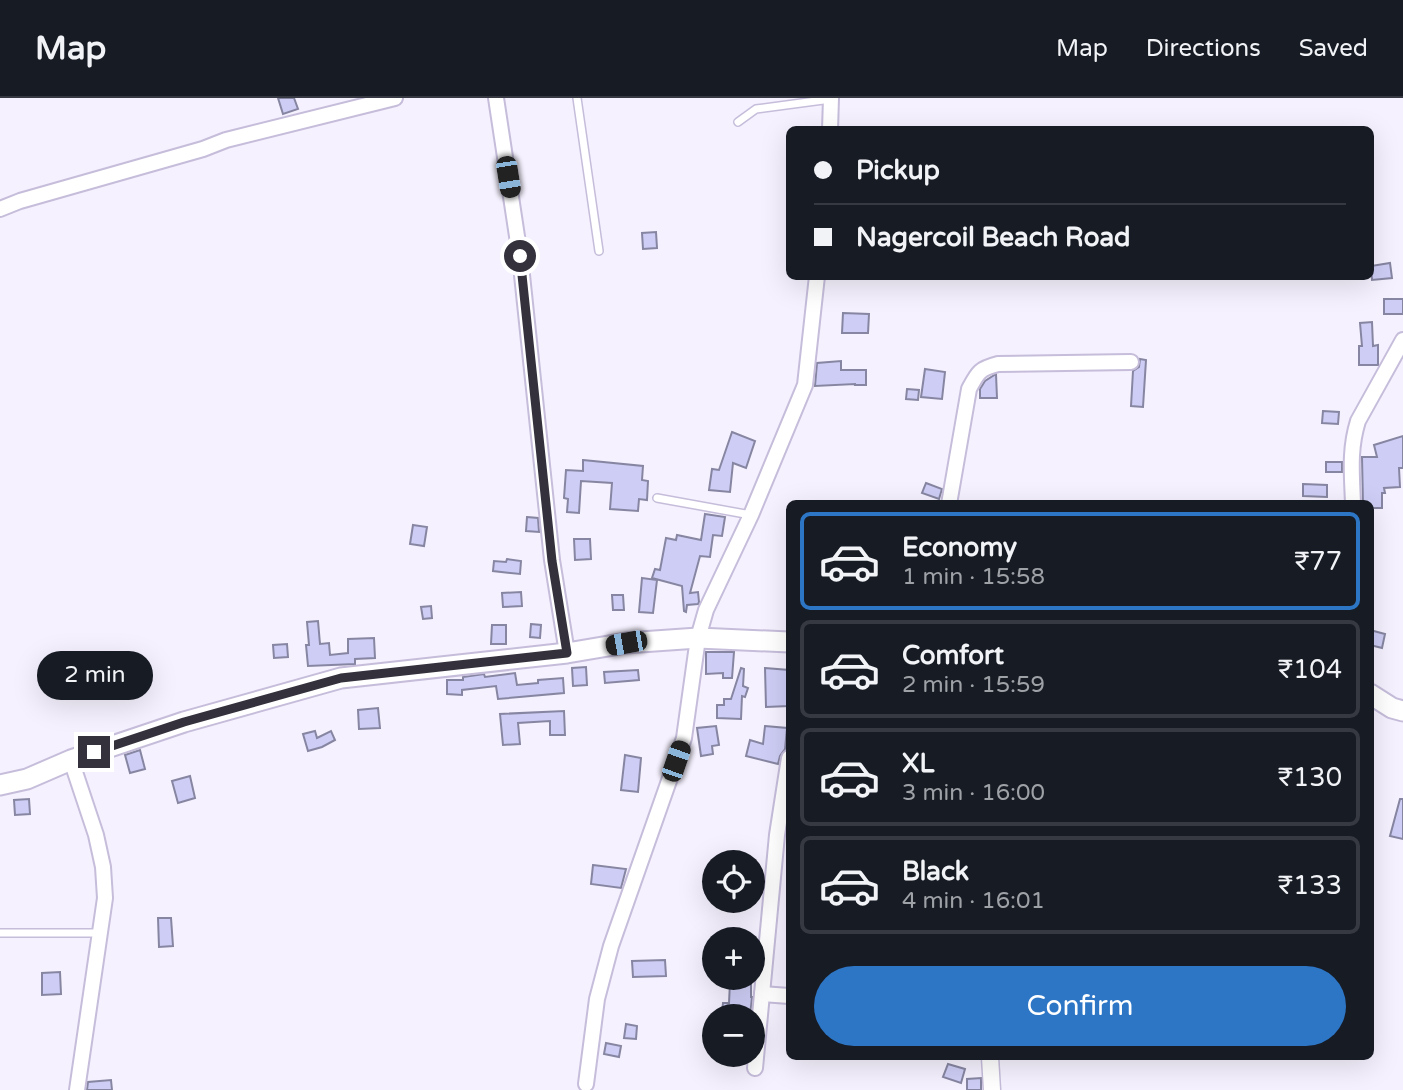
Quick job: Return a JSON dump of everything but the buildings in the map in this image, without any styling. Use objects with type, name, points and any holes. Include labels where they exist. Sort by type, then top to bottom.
[{"type":"main road","points":[[0,785],[27,779],[71,760],[184,722],[341,678],[567,653],[626,643],[698,639],[786,642]]},
{"type":"main road","points":[[1374,697],[1392,708],[1403,710]]},
{"type":"street","points":[[0,209],[226,140],[396,98]]},
{"type":"street","points":[[496,98],[520,256],[552,561],[567,653]]},
{"type":"street","points":[[830,126],[831,98]]},
{"type":"street","points":[[586,1084],[597,999],[611,946],[684,738],[698,639],[706,610],[751,515],[805,385],[817,280]]},
{"type":"street","points":[[1353,500],[1351,451],[1358,421],[1403,340]]},
{"type":"street","points":[[950,500],[969,389],[978,372],[998,365],[1131,362]]},
{"type":"street","points":[[71,760],[96,835],[103,867],[105,898],[77,1090]]},
{"type":"street","points":[[755,1068],[777,835],[786,777]]},
{"type":"street","points":[[762,994],[786,996]]},
{"type":"street","points":[[990,1060],[992,1090]]},
{"type":"lane","points":[[577,98],[599,251]]},
{"type":"lane","points":[[738,122],[756,109],[831,98]]},
{"type":"lane","points":[[657,498],[751,515]]},
{"type":"lane","points":[[0,933],[100,933]]},
{"type":"route","points":[[94,752],[184,722],[341,678],[567,653],[552,561],[520,256]]}]
